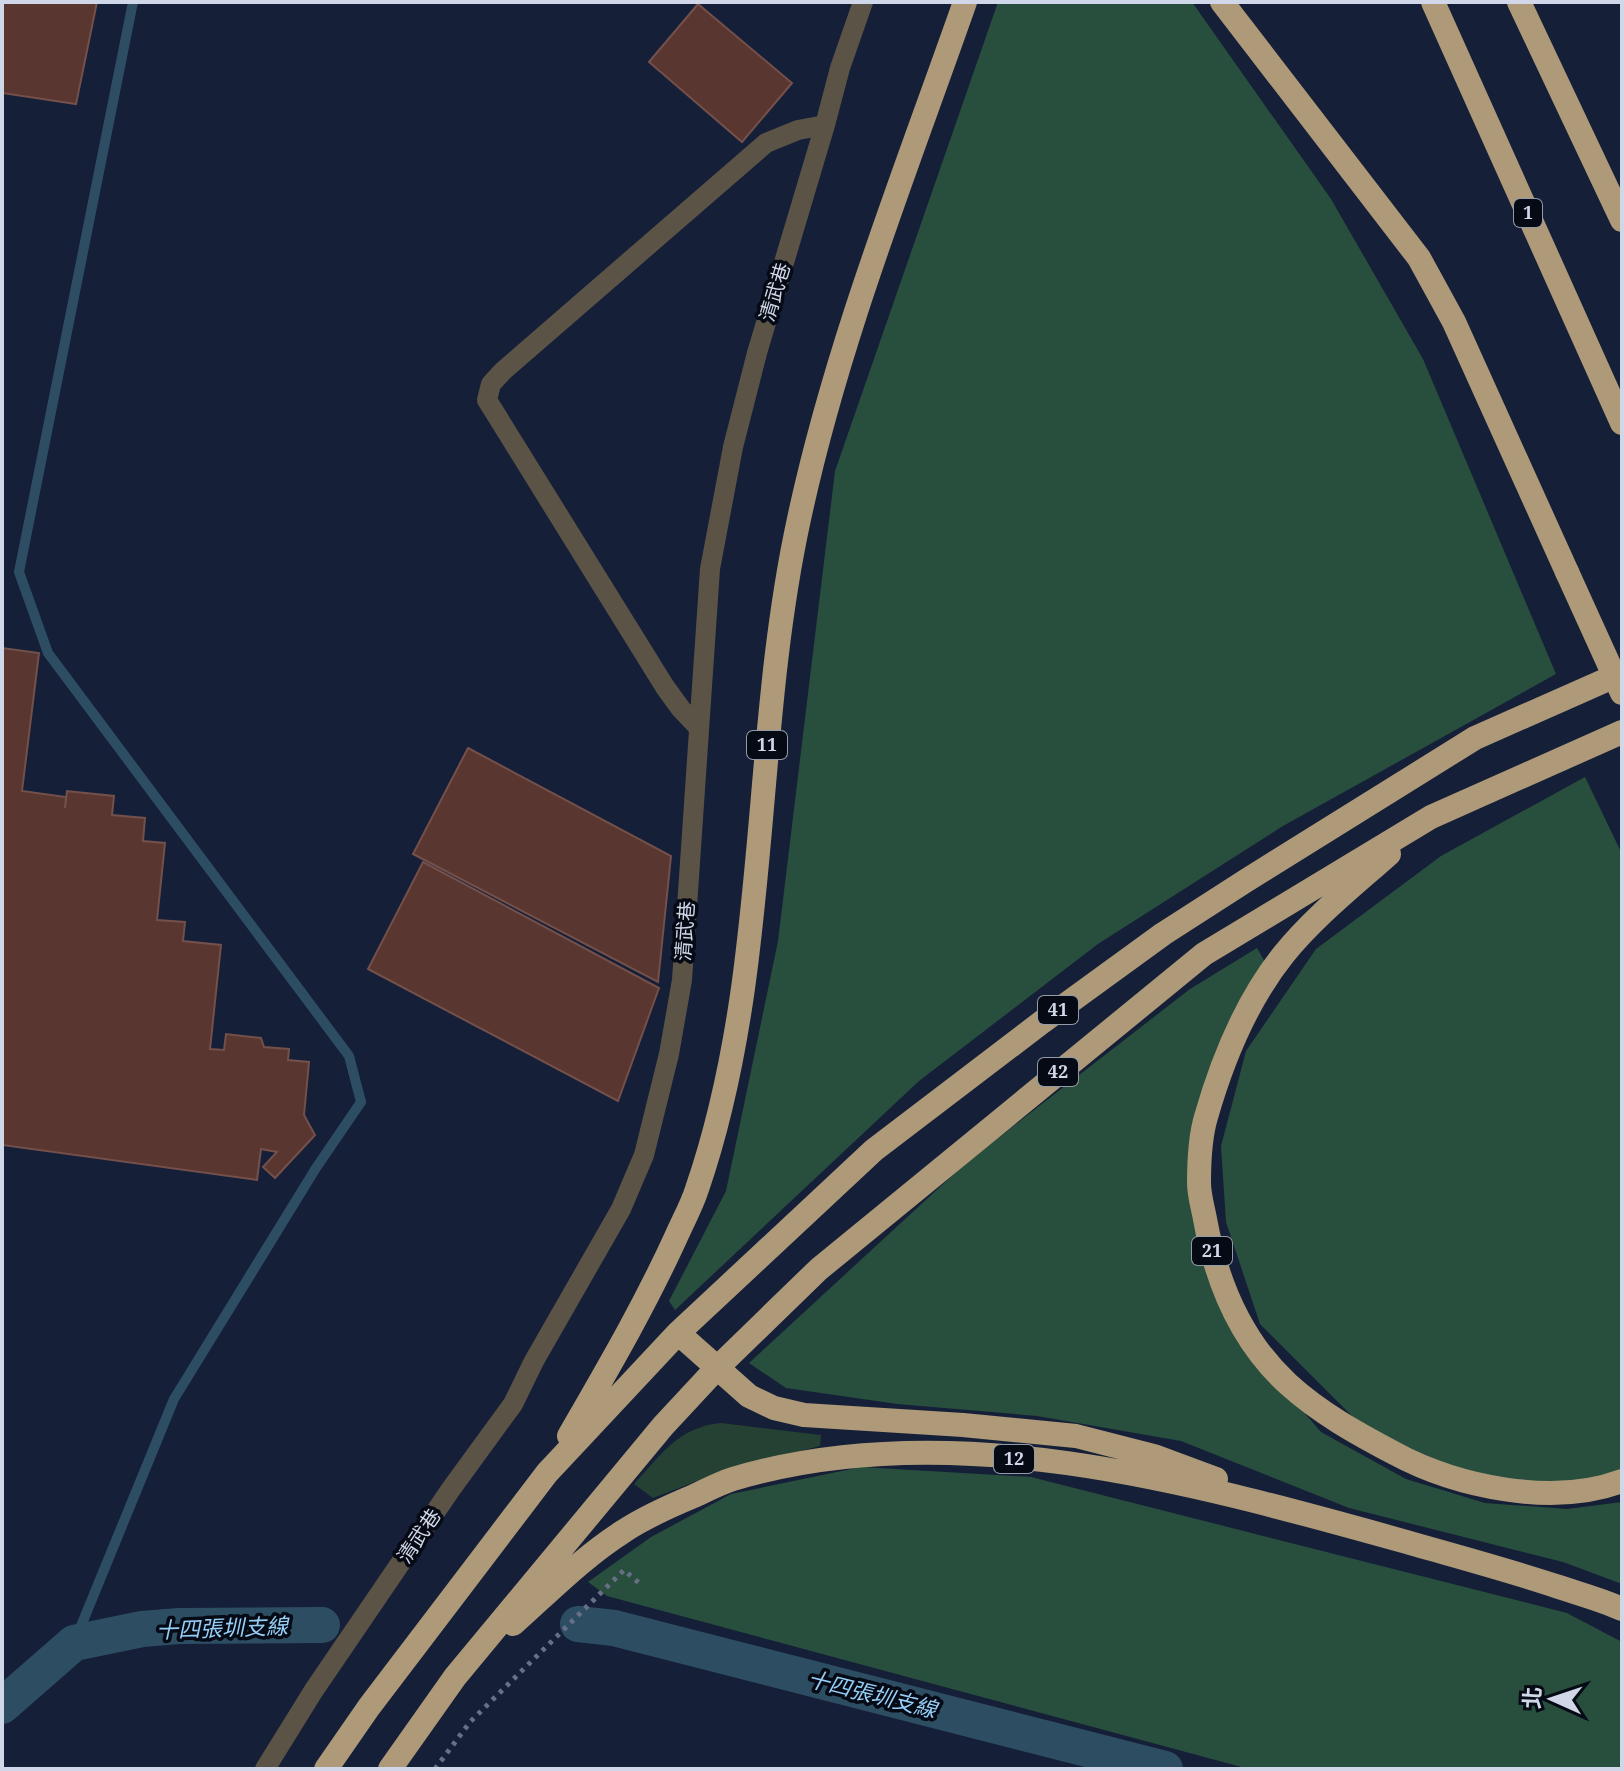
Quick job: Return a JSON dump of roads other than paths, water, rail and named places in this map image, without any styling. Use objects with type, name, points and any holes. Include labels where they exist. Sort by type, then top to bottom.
[{"type":"highway","name":"11","points":[[547,1473],[648,1299],[696,1191],[716,1124],[741,998],[775,656],[799,520],[838,364],[965,2]]},
{"type":"highway","points":[[1222,2],[1419,258],[1454,322],[1622,693]]},
{"type":"highway","name":"1","points":[[1433,2],[1622,423]]},
{"type":"highway","points":[[1519,2],[1622,220]]},
{"type":"highway","name":"41","points":[[678,1333],[874,1150],[1163,934],[1475,738],[1622,673]]},
{"type":"highway","points":[[1431,817],[1622,732]]},
{"type":"highway","name":"42","points":[[716,1369],[819,1269],[1204,954],[1431,817]]},
{"type":"highway","name":"21","points":[[1431,817],[1324,912],[1284,954],[1254,997],[1205,1120],[1199,1186],[1209,1241],[1225,1295],[1257,1349],[1287,1383],[1339,1424],[1413,1463],[1453,1478],[1527,1492],[1598,1490],[1622,1481]]},
{"type":"highway","points":[[326,1769],[369,1707],[547,1473],[678,1333],[749,1396],[774,1408],[804,1415],[1076,1436],[1154,1456],[1321,1518]]},
{"type":"highway","points":[[390,1769],[455,1677],[644,1450],[716,1369]]},
{"type":"highway","name":"12","points":[[455,1677],[590,1555],[626,1529],[730,1480],[804,1461],[890,1453],[985,1455],[1070,1464],[1184,1485],[1321,1518],[1505,1570],[1622,1609]]},
{"type":"lane","name":"清武巷","points":[[265,1769],[314,1690],[513,1404],[534,1361],[621,1209],[644,1155],[669,1054],[682,980],[710,569],[733,447],[757,353],[840,68],[863,2]]},
{"type":"lane","points":[[698,727],[665,687],[487,400],[491,384],[503,371],[766,143],[798,130],[825,125]]},
{"type":"waterway","points":[[74,1643],[174,1399],[316,1168],[361,1102],[349,1056],[48,653],[19,572],[133,2]]},
{"type":"waterway","name":"十四張圳支線","points":[[578,1624],[614,1628],[1165,1769]]},
{"type":"waterway","name":"十四張圳支線","points":[[2,1706],[74,1643],[142,1629],[179,1626],[322,1625]]}]
